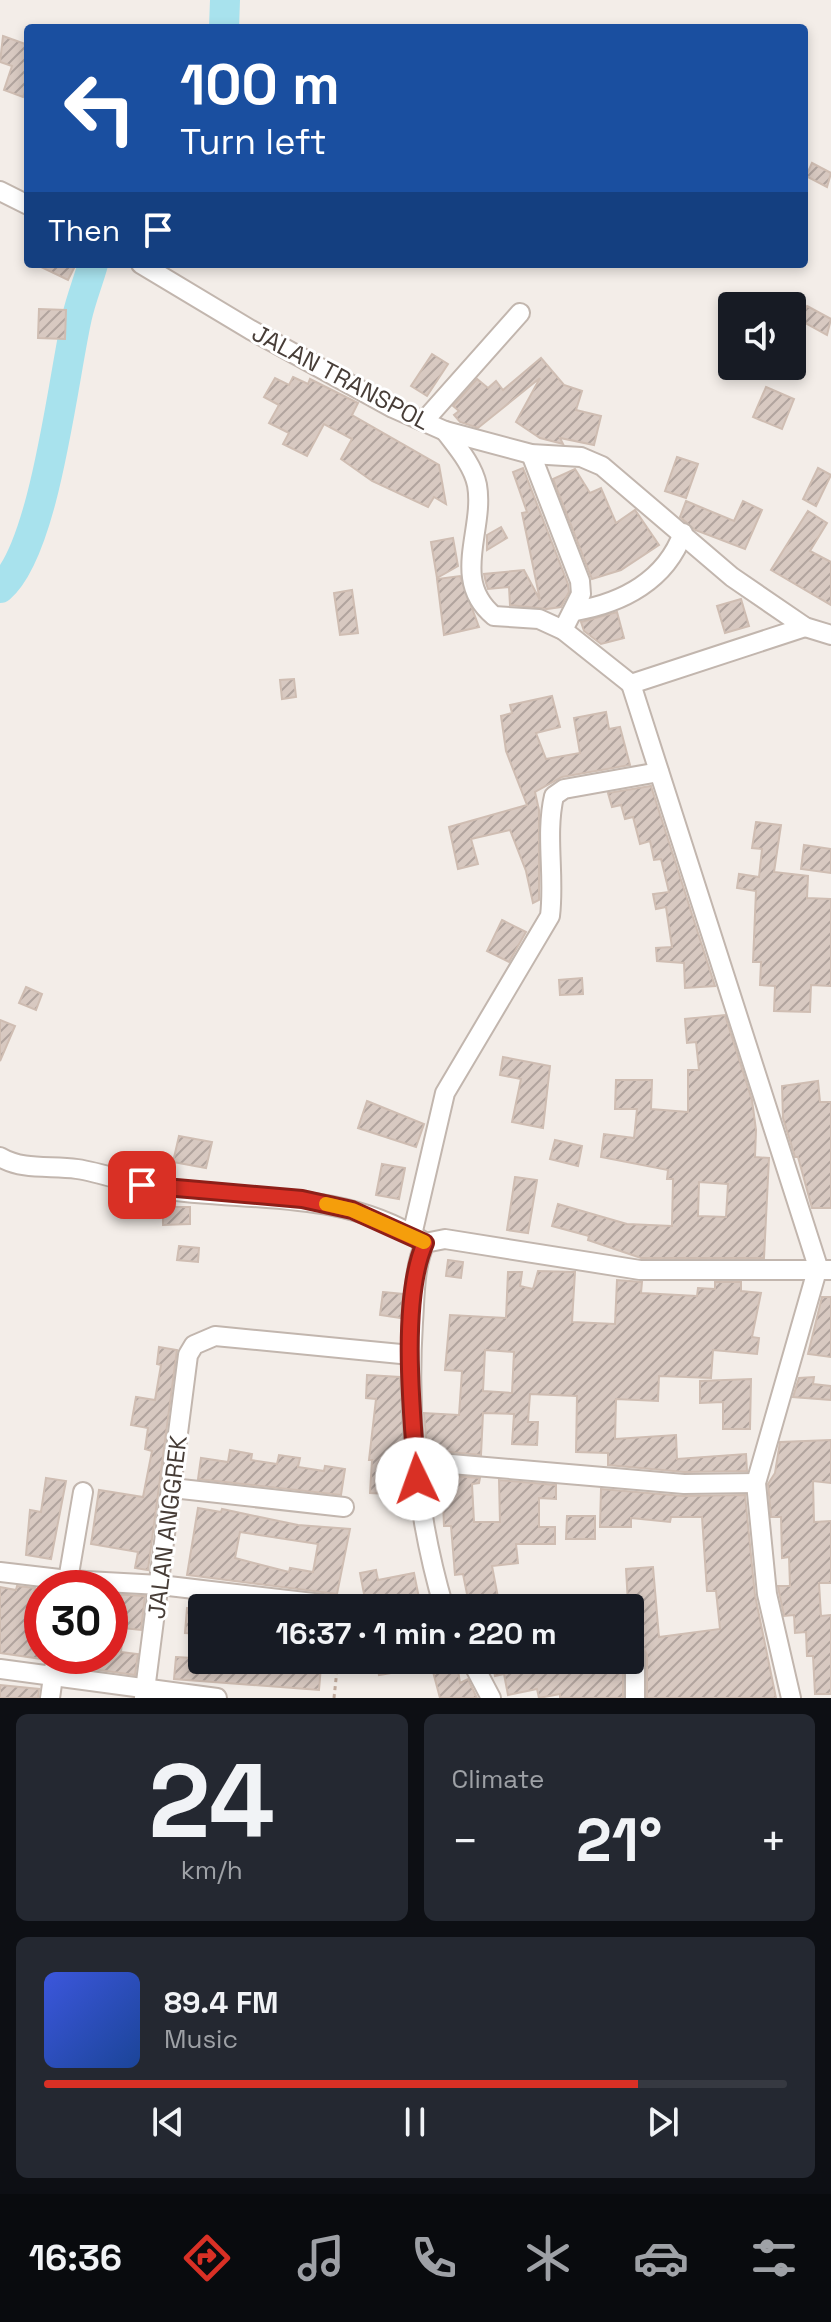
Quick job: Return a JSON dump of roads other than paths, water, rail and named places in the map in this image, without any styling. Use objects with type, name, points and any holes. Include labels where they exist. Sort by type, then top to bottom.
[{"type":"street","points":[[0,191],[24,203]]},
{"type":"street","name":"JALAN TRANSPOL","points":[[148,268],[264,338],[393,408],[445,431],[531,454],[581,457],[602,466],[732,577],[805,627],[831,635]]},
{"type":"street","points":[[424,421],[520,313]]},
{"type":"street","points":[[445,431],[476,479],[477,501],[469,554],[479,601],[494,616],[539,619],[563,630],[575,643],[631,684],[824,1268],[756,1483],[767,1594],[791,1698]]},
{"type":"street","points":[[531,454],[580,581],[581,594],[563,630]]},
{"type":"street","points":[[575,611],[616,600],[653,578],[675,557],[683,533]]},
{"type":"street","points":[[631,684],[805,627]]},
{"type":"street","points":[[440,1594],[426,1543],[416,1461],[411,1355],[418,1239],[445,1093],[550,916],[554,888],[550,812],[554,796],[564,789],[659,772]]},
{"type":"street","points":[[0,1157],[17,1166],[77,1169],[159,1189],[302,1199],[352,1210],[418,1239],[445,1239],[640,1270],[824,1268]]},
{"type":"street","name":"JALAN ANGGREK","points":[[145,1692],[188,1355],[194,1345],[215,1336],[411,1355]]},
{"type":"street","points":[[416,1461],[684,1484],[756,1483]]},
{"type":"street","points":[[172,1488],[344,1507]]},
{"type":"street","points":[[69,1570],[83,1492]]},
{"type":"street","points":[[0,1572],[24,1576]]},
{"type":"street","points":[[128,1585],[237,1594]]},
{"type":"street","points":[[0,1669],[24,1667]]},
{"type":"street","points":[[50,1698],[53,1674]]},
{"type":"street","points":[[84,1674],[145,1692],[217,1698]]},
{"type":"street","points":[[478,1674],[491,1698]]},
{"type":"street","points":[[635,1674],[635,1698]]},
{"type":"waterway","points":[[224,24],[225,0]]},
{"type":"waterway","points":[[0,588],[16,568],[40,502],[77,317],[92,268]]}]
